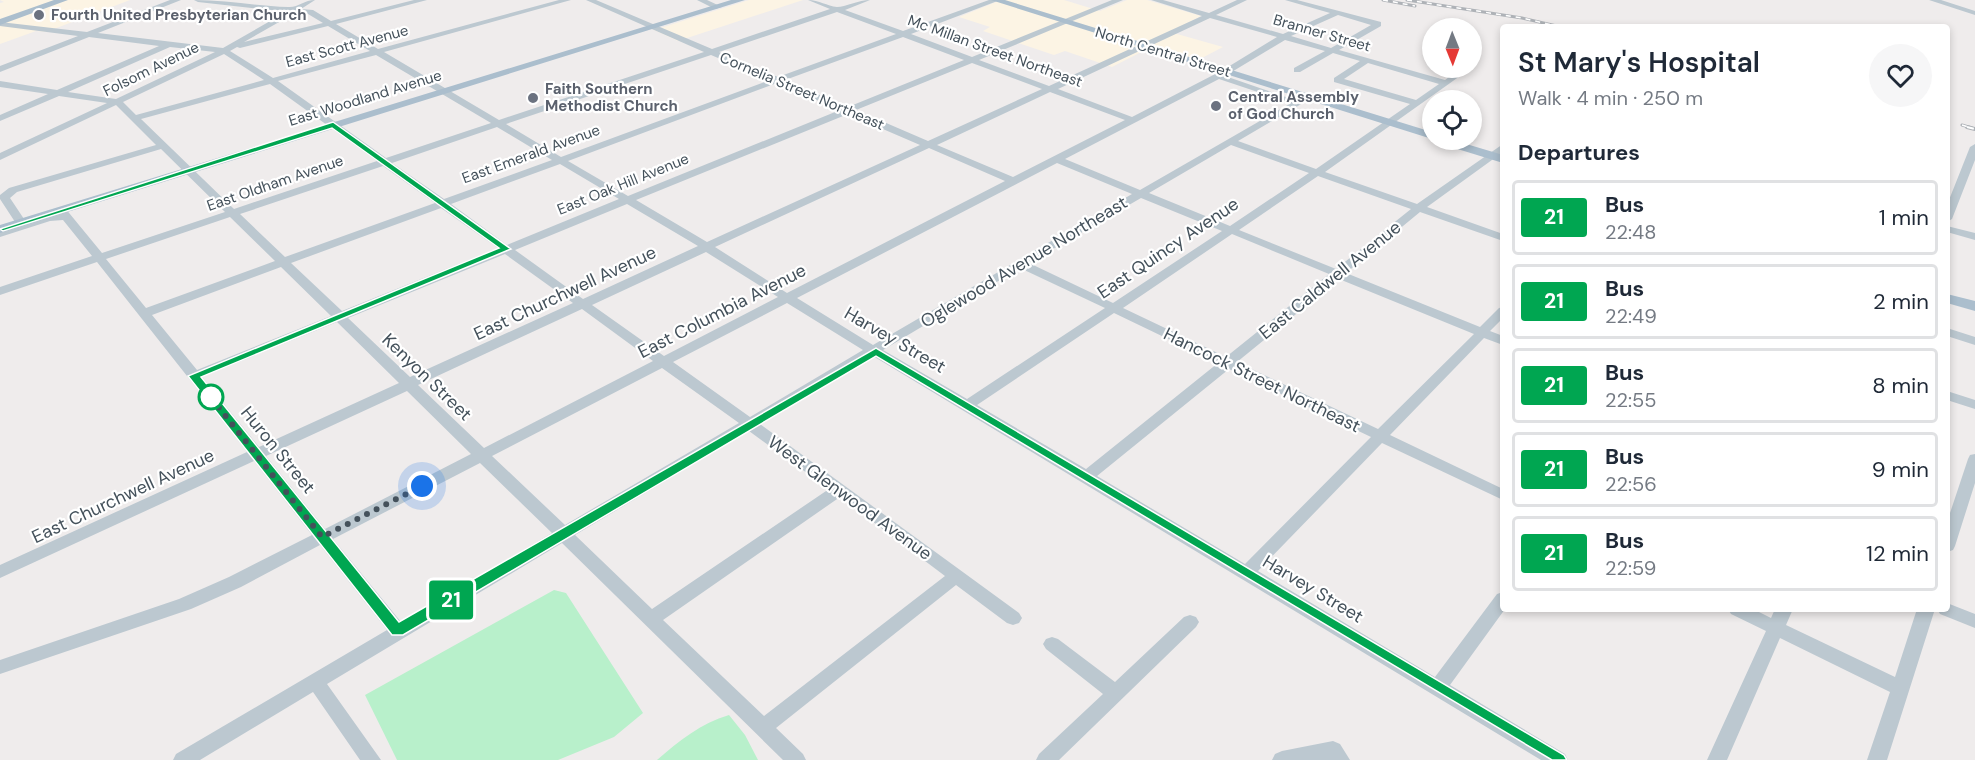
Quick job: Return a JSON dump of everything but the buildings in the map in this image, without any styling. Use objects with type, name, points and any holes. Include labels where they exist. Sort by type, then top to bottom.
[{"type":"main road","points":[[0,23],[63,0]]},
{"type":"main road","name":"East Woodland Avenue","points":[[0,232],[21,223],[63,213],[187,170],[740,0]]},
{"type":"main road","name":"North Central Street","points":[[996,0],[1145,46],[1222,74],[1422,133]]},
{"type":"main road","points":[[1482,150],[1499,154]]},
{"type":"main road","points":[[1950,299],[1975,306]]},
{"type":"street","points":[[0,69],[177,0]]},
{"type":"street","name":"Harvey Street","points":[[198,0],[310,12],[330,23],[707,247],[876,351],[1558,760]]},
{"type":"street","name":"Folsom Avenue","points":[[0,157],[224,51],[311,0]]},
{"type":"street","points":[[224,51],[423,0]]},
{"type":"street","name":"East Scott Avenue","points":[[134,118],[567,0]]},
{"type":"street","name":"Cornelia Street Northeast","points":[[590,0],[1013,182]]},
{"type":"street","points":[[701,0],[718,7]]},
{"type":"street","name":"Mc Millan Street Northeast","points":[[812,0],[1133,120]]},
{"type":"street","name":"East Oldham Avenue","points":[[0,291],[866,0]]},
{"type":"street","name":"East Emerald Avenue","points":[[145,313],[996,0]]},
{"type":"street","name":"East Oak Hill Avenue","points":[[194,376],[1119,0]]},
{"type":"street","name":"Branner Street","points":[[1155,0],[1446,83]]},
{"type":"street","name":"East Churchwell Avenue","points":[[0,572],[1243,0]]},
{"type":"street","points":[[1288,0],[1378,24],[1334,51],[1297,69]]},
{"type":"street","points":[[1933,0],[1975,13]]},
{"type":"street","name":"East Columbia Avenue","points":[[0,667],[185,604],[235,582],[1222,74],[1285,36],[1336,13]]},
{"type":"street","name":"West Glenwood Avenue","points":[[0,23],[224,51],[272,81],[584,304],[840,489],[1013,618]]},
{"type":"street","points":[[0,118],[172,44]]},
{"type":"street","points":[[1368,60],[1337,80],[1417,103]]},
{"type":"street","name":"Oglewood Avenue Northeast","points":[[183,760],[398,631],[876,351],[1020,263],[1298,103],[1222,74]]},
{"type":"street","name":"East Quincy Avenue","points":[[968,405],[1318,172],[1453,78]]},
{"type":"street","points":[[0,84],[117,102]]},
{"type":"street","name":"Kenyon Street","points":[[117,102],[796,760]]},
{"type":"street","points":[[1231,142],[1500,237]]},
{"type":"street","points":[[21,223],[4,197],[13,190],[162,146]]},
{"type":"street","points":[[1950,211],[1975,147]]},
{"type":"street","name":"East Caldwell Avenue","points":[[1086,477],[1419,208],[1499,154]]},
{"type":"street","points":[[1056,159],[1500,340]]},
{"type":"street","points":[[1962,180],[1975,183]]},
{"type":"street","points":[[0,232],[63,213]]},
{"type":"street","name":"Huron Street","points":[[63,213],[398,631]]},
{"type":"street","points":[[1950,230],[1975,237]]},
{"type":"street","name":"Hancock Street Northeast","points":[[1020,263],[1500,494]]},
{"type":"street","points":[[1246,573],[1500,314]]},
{"type":"street","points":[[1950,333],[1975,341]]},
{"type":"street","points":[[1950,396],[1975,405]]},
{"type":"street","points":[[1951,521],[1975,459]]},
{"type":"street","points":[[651,619],[840,489]]},
{"type":"street","points":[[763,728],[957,576]]},
{"type":"street","points":[[1438,687],[1500,603]]},
{"type":"street","points":[[1950,611],[1975,621]]},
{"type":"street","points":[[1743,612],[1900,688]]},
{"type":"street","points":[[1716,760],[1783,612]]},
{"type":"street","points":[[1876,760],[1925,612]]},
{"type":"street","points":[[1046,760],[1190,622]]},
{"type":"street","points":[[1052,644],[1115,693]]},
{"type":"street","points":[[315,681],[371,760]]},
{"type":"street","points":[[1282,760],[1336,755]]},
{"type":"shaded area","points":[[0,0],[130,0],[46,32],[36,31],[0,44],[0,3],[4,2]]},
{"type":"shaded area","points":[[749,0],[803,0],[678,41],[654,30]]},
{"type":"shaded area","points":[[1001,0],[1064,0],[1100,11],[1127,0],[1147,0],[1201,16],[1170,32],[1223,47],[1198,60],[1153,46],[1112,67],[1065,51],[1054,55],[983,31],[990,27],[959,17]]},
{"type":"green space","points":[[554,590],[566,593],[643,713],[614,737],[558,760],[397,760],[365,695]]},
{"type":"green space","points":[[729,715],[745,735],[758,760],[657,760],[700,728]]},
{"type":"railway","points":[[1383,0],[1415,6]]},
{"type":"railway","points":[[1407,0],[1548,24]]},
{"type":"railway","points":[[1962,125],[1972,128]]},
{"type":"railway","points":[[1967,127],[1975,129]]},
{"type":"bus line","name":"21","points":[[0,229],[333,125],[506,249],[194,376],[398,631],[876,351],[1558,760]]},
{"type":"place","name":"Fourth United Presbyterian Church","points":[[39,15]]},
{"type":"place","name":"Faith Southern Methodist Church","points":[[533,98]]},
{"type":"place","name":"Central Assembly of God Church","points":[[1216,106]]},
{"type":"route","points":[[211,397],[208,394],[322,537],[422,486]]}]
